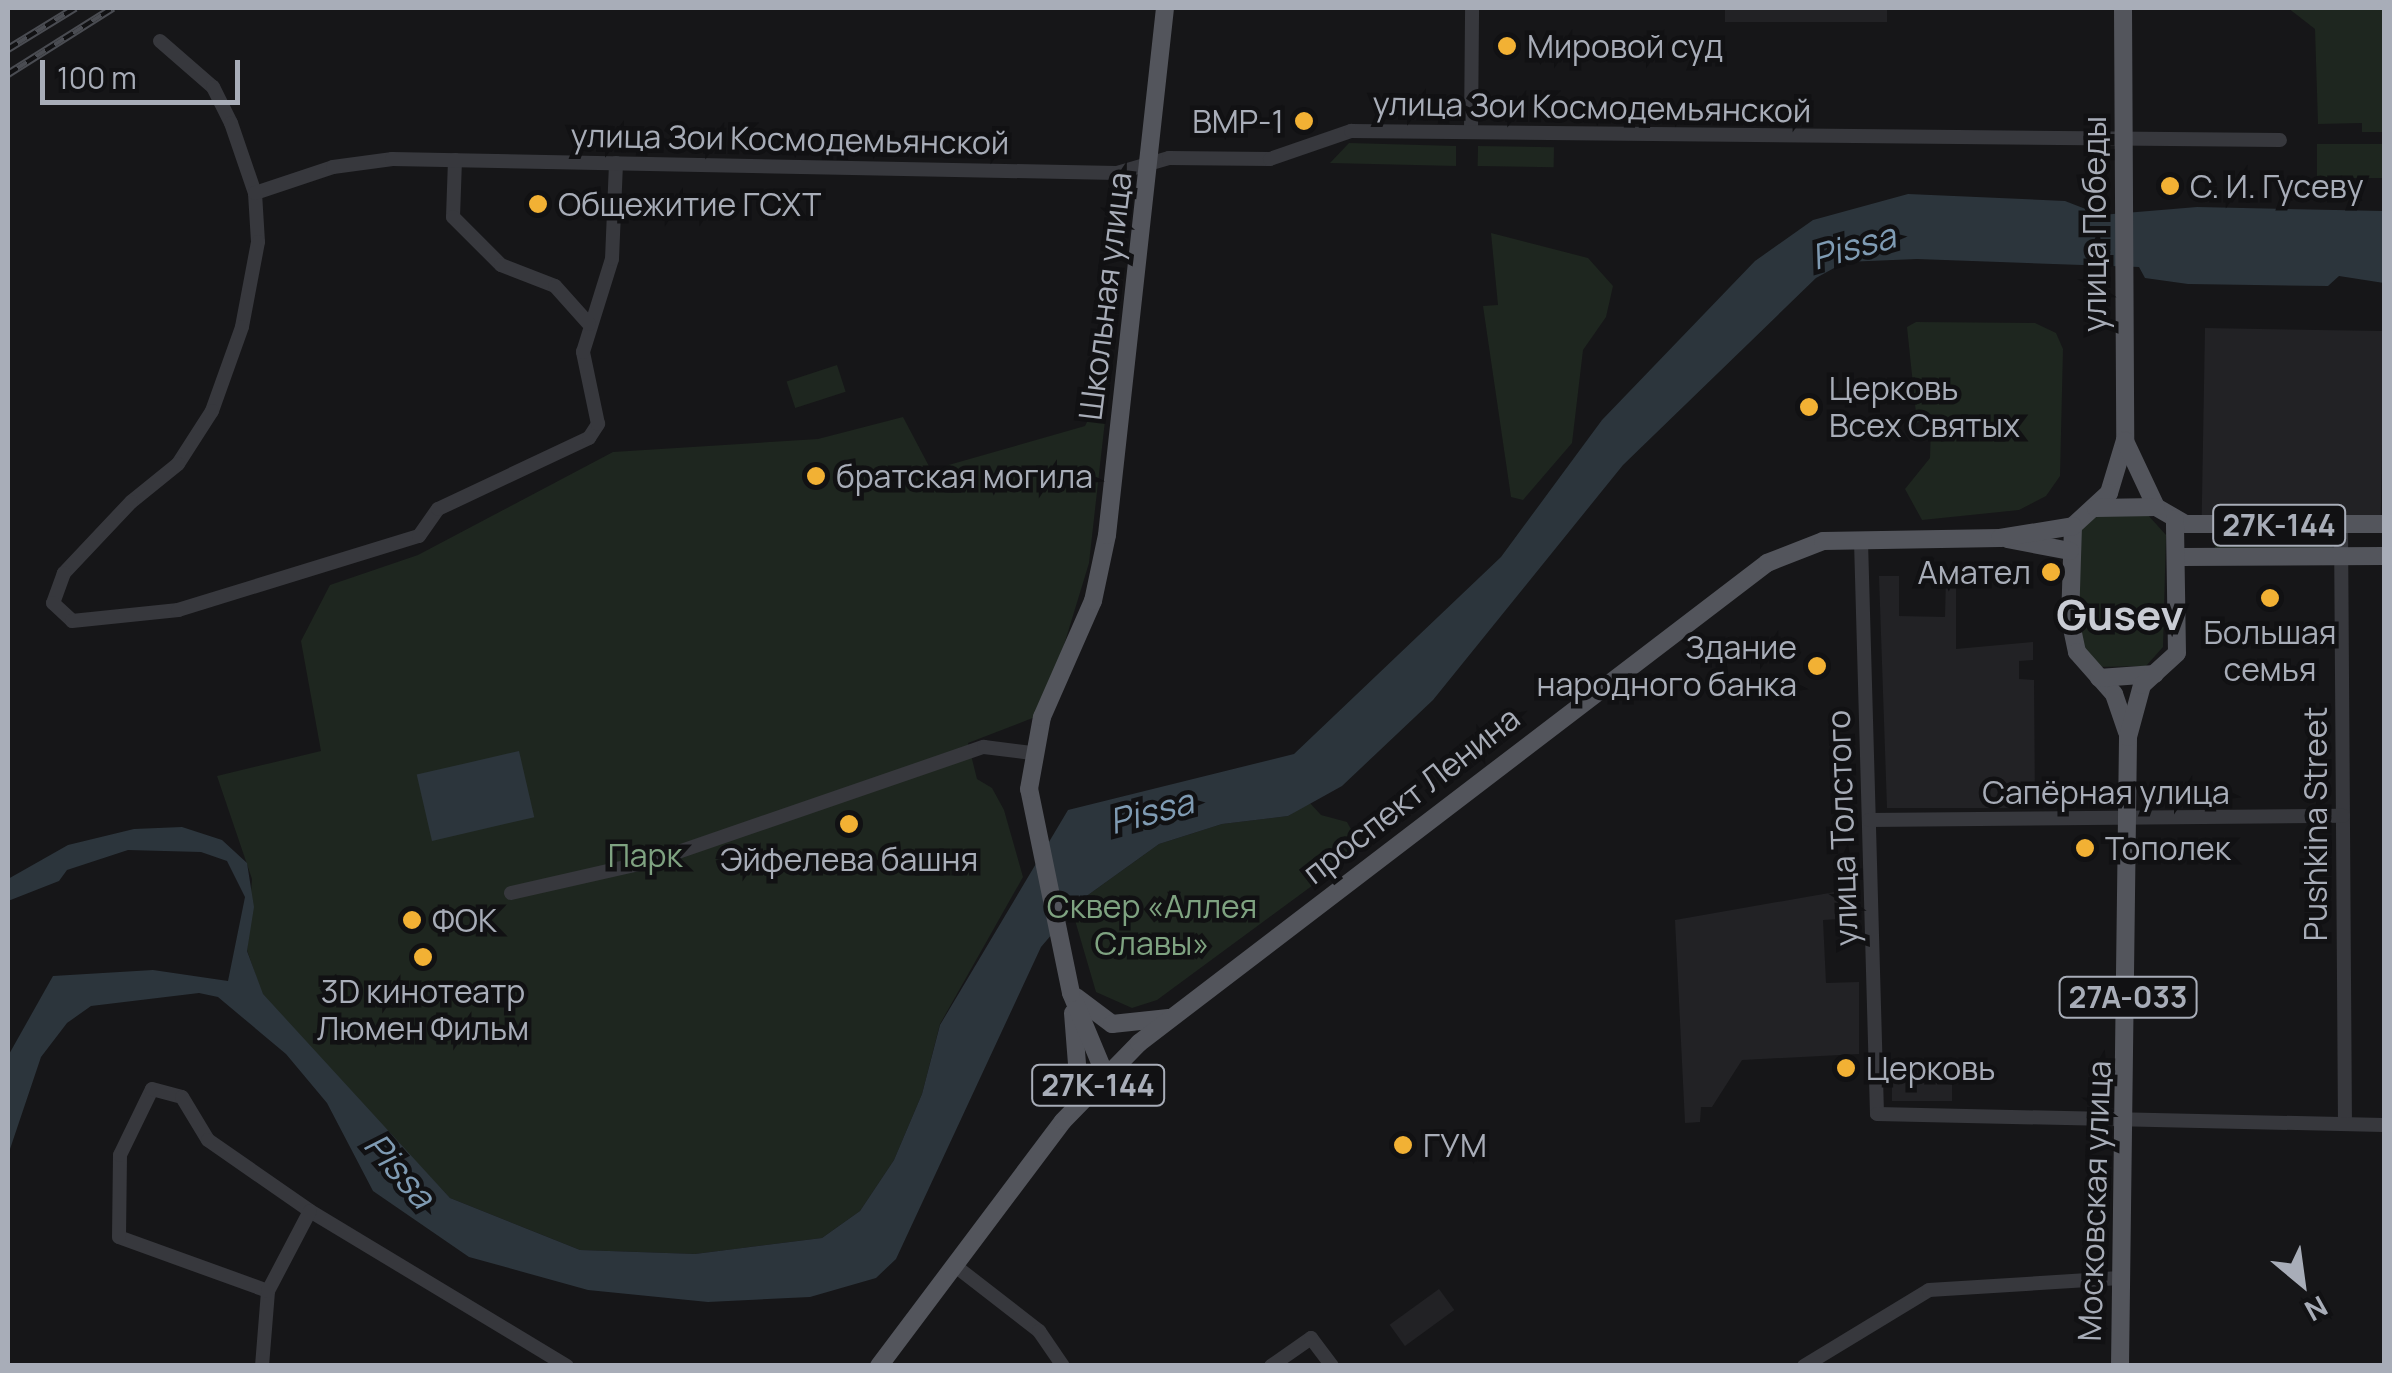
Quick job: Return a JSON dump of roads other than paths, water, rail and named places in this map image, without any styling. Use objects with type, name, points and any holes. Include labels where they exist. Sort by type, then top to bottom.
[{"type":"main road","name":"Школьная улица","points":[[1080,1102],[1071,993],[1036,828],[1032,753],[1092,601],[1107,535],[1165,8]]},
{"type":"main road","name":"улица Победы","points":[[2122,8],[2125,140],[2120,208],[2125,440]]},
{"type":"main road","points":[[2125,440],[2156,507],[2174,519],[2180,557]]},
{"type":"main road","points":[[2073,526],[2109,492],[2125,440]]},
{"type":"main road","points":[[2096,508],[2156,507]]},
{"type":"main road","name":"27К-144","points":[[2174,519],[2198,526],[2384,524]]},
{"type":"main road","name":"проспект Ленина","points":[[878,1366],[1080,1102],[1106,1077],[1175,1017],[1767,563],[1805,544],[2000,538],[2073,526]]},
{"type":"main road","name":"Московская улица","points":[[2073,526],[2072,635],[2084,664],[2114,694],[2128,737]]},
{"type":"main road","name":"проспект Ленина","points":[[2000,538],[2070,552]]},
{"type":"main road","name":"27К-144","points":[[2180,557],[2384,556]]},
{"type":"main road","name":"Московская улица","points":[[2120,1366],[2127,1122],[2128,737],[2138,692],[2177,653],[2180,557]]},
{"type":"main road","points":[[2098,678],[2155,674]]},
{"type":"main road","name":"Школьная улица","points":[[1071,993],[1106,1077]]},
{"type":"main road","points":[[1071,993],[1112,1024],[1175,1017]]},
{"type":"street","points":[[1471,132],[1472,8]]},
{"type":"street","points":[[160,41],[213,87],[255,193],[255,259],[242,326],[212,411],[178,464],[131,502],[64,574],[54,603],[72,621],[178,610],[419,536],[438,509],[588,438],[598,424],[583,352],[612,259],[616,163]]},
{"type":"street","name":"улица Зои Космодемьянской","points":[[255,193],[333,167],[454,160],[1117,173],[1151,162],[1270,160],[1351,131],[2280,140]]},
{"type":"street","points":[[454,160],[453,217],[502,265],[555,286],[589,324]]},
{"type":"street","name":"Pushkina Street","points":[[2341,525],[2345,1124]]},
{"type":"street","name":"улица Толстого","points":[[1862,540],[1877,1114],[2127,1122]]},
{"type":"street","points":[[511,893],[652,861],[984,747],[1032,753]]},
{"type":"street","name":"Сапёрная улица","points":[[1869,820],[2342,816]]},
{"type":"street","points":[[268,1291],[119,1237],[120,1155],[152,1089],[182,1097],[208,1140],[310,1211],[568,1366]]},
{"type":"street","points":[[2127,1122],[2384,1125]]},
{"type":"street","points":[[262,1366],[268,1291],[310,1211]]},
{"type":"street","points":[[954,1265],[1039,1331],[1064,1366]]},
{"type":"street","points":[[1804,1366],[1929,1290],[2120,1278]]},
{"type":"street","points":[[1271,1366],[1311,1338],[1332,1366]]},
{"type":"water","name":"Pissa","points":[[1908,194],[2065,201],[2101,215],[2197,207],[2384,211],[2384,283],[2339,276],[2328,286],[2188,284],[2145,278],[2139,267],[1917,259],[1845,262],[1816,278],[1623,465],[1433,700],[1342,786],[1288,816],[1222,824],[1159,844],[1081,900],[1041,947],[896,1259],[876,1278],[810,1297],[708,1302],[588,1290],[469,1257],[373,1191],[327,1103],[286,1054],[218,997],[199,993],[91,1006],[67,1023],[41,1057],[8,1155],[8,1056],[53,976],[153,970],[228,981],[245,897],[227,861],[201,852],[128,850],[67,870],[59,881],[8,901],[8,879],[68,845],[134,829],[182,827],[222,840],[247,863],[254,907],[247,951],[263,994],[450,1198],[580,1250],[695,1254],[822,1238],[860,1211],[894,1160],[922,1094],[940,1025],[1068,810],[1294,754],[1501,557],[1602,420],[1755,261],[1813,220]]},
{"type":"water","points":[[519,751],[534,817],[432,841],[417,775]]},
{"type":"railway","points":[[8,49],[75,8]]},
{"type":"railway","points":[[8,74],[113,8]]},
{"type":"place","name":"Мировой суд","points":[[1507,46]]},
{"type":"place","name":"BMP-1","points":[[1304,121]]},
{"type":"place","name":"С. И. Гусеву","points":[[2170,186]]},
{"type":"place","name":"Общежитие ГСХТ","points":[[538,204]]},
{"type":"place","name":"Церковь Всех Святых","points":[[1809,407]]},
{"type":"place","name":"братская могила","points":[[816,476]]},
{"type":"place","name":"Амател","points":[[2051,572]]},
{"type":"place","name":"Большая семья","points":[[2270,598]]},
{"type":"place","name":"Здание народного банка","points":[[1817,666]]},
{"type":"place","name":"Эйфелева башня","points":[[849,824]]},
{"type":"place","name":"Тополек","points":[[2085,848]]},
{"type":"place","name":"ФОК","points":[[412,920]]},
{"type":"place","name":"3D кинотеатр Люмен Фильм","points":[[423,957]]},
{"type":"place","name":"Церковь","points":[[1846,1068]]},
{"type":"place","name":"ГУМ","points":[[1403,1145]]},
{"type":"district","name":"Gusev","points":[[2120,614]]},
{"type":"park label","name":"Парк","points":[[645,855]]},
{"type":"park label","name":"Сквер «Аллея Славы»","points":[[1152,926]]}]
